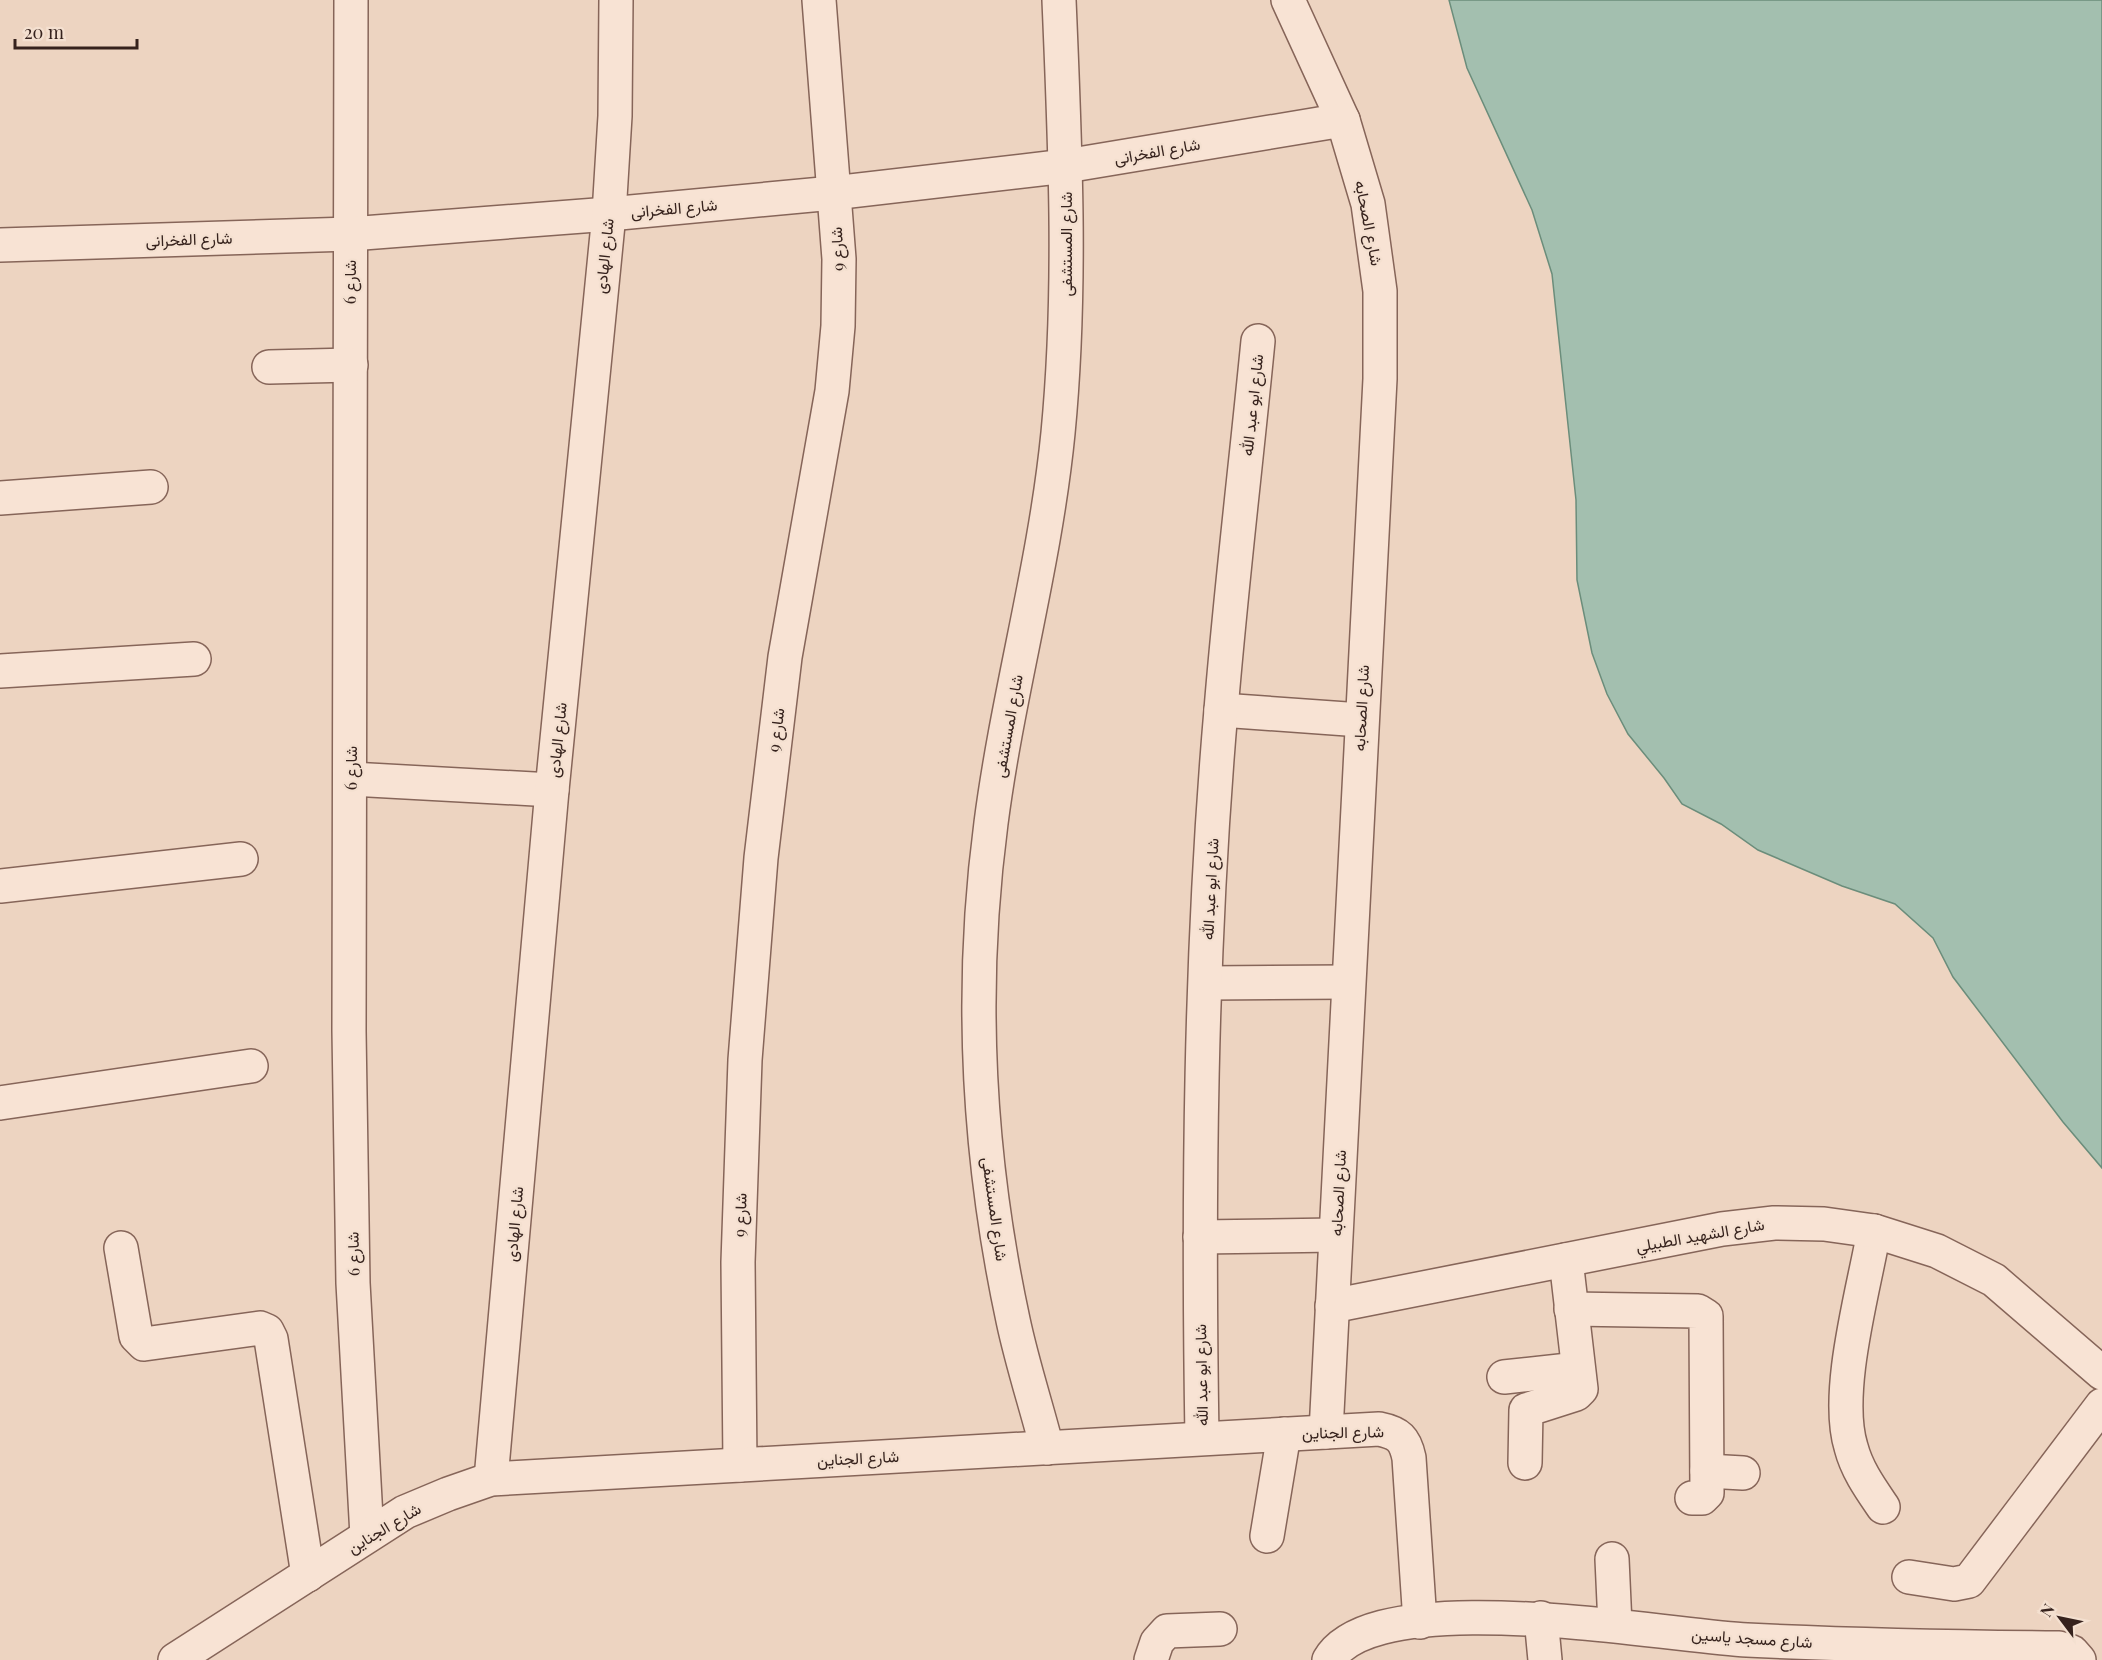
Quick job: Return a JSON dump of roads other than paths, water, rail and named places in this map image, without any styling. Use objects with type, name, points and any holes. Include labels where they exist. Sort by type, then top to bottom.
[{"type":"street","name":"شارع 6","points":[[351,0],[349,1031],[353,1284],[367,1536]]},
{"type":"street","name":"شارع الهادى","points":[[491,1479],[552,790],[609,214],[615,116],[616,0]]},
{"type":"street","name":"شارع 9","points":[[740,1465],[738,1262],[745,1060],[761,858],[785,657],[832,391],[838,326],[839,259],[819,0]]},
{"type":"street","name":"شارع المستشفى","points":[[1047,1448],[1013,1321],[991,1198],[980,1074],[979,950],[991,825],[1011,702],[1039,569],[1058,434],[1067,298],[1066,166],[1059,0]]},
{"type":"street","name":"شارع الصحابه","points":[[1288,0],[1343,120],[1368,204],[1380,291],[1380,379],[1326,1432]]},
{"type":"street","name":"شارع الفخرانى","points":[[0,245],[350,234],[609,214],[833,193],[1066,166],[1343,120]]},
{"type":"street","name":"شارع ابو عبد الله","points":[[1202,1438],[1200,1237],[1206,983],[1221,710],[1258,342]]},
{"type":"street","points":[[269,367],[351,365]]},
{"type":"street","points":[[0,498],[151,487]]},
{"type":"street","points":[[0,671],[194,659]]},
{"type":"street","points":[[1221,710],[1361,720]]},
{"type":"street","points":[[351,778],[552,790]]},
{"type":"street","points":[[0,886],[241,859]]},
{"type":"street","points":[[1206,983],[1348,982]]},
{"type":"street","points":[[0,1103],[251,1066]]},
{"type":"street","name":"شارع الشهيد الطبيلي","points":[[1332,1306],[1722,1229],[1773,1223],[1824,1224],[1875,1231],[1937,1251],[1994,1280],[2102,1372]]},
{"type":"street","points":[[1875,1231],[1847,1379],[1845,1413],[1851,1447],[1864,1479],[1883,1507]]},
{"type":"street","points":[[1200,1237],[1335,1235]]},
{"type":"street","points":[[122,1248],[136,1336],[144,1344],[260,1328],[267,1331],[308,1575]]},
{"type":"street","points":[[1525,1463],[1524,1413],[1527,1409],[1578,1393],[1581,1389],[1566,1260]]},
{"type":"street","points":[[1571,1309],[1698,1311],[1706,1316],[1717,1483]]},
{"type":"street","points":[[1504,1377],[1578,1369]]},
{"type":"street","points":[[1909,1577],[1954,1584],[1969,1581],[2102,1405]]},
{"type":"street","name":"شارع الجناين","points":[[175,1660],[405,1512],[491,1479],[1379,1429],[1395,1432],[1406,1442],[1420,1622]]},
{"type":"street","points":[[1267,1536],[1284,1434]]},
{"type":"street","points":[[1612,1559],[1615,1625]]},
{"type":"street","points":[[1541,1618],[1545,1660]]},
{"type":"street","name":"شارع مسجد ياسين","points":[[1329,1660],[1353,1637],[1380,1626],[1420,1622],[1541,1618],[1615,1625],[1744,1650],[1868,1653],[2059,1648],[2072,1652],[2079,1660]]},
{"type":"street","points":[[1151,1660],[1157,1642],[1167,1631],[1220,1629]]}]
